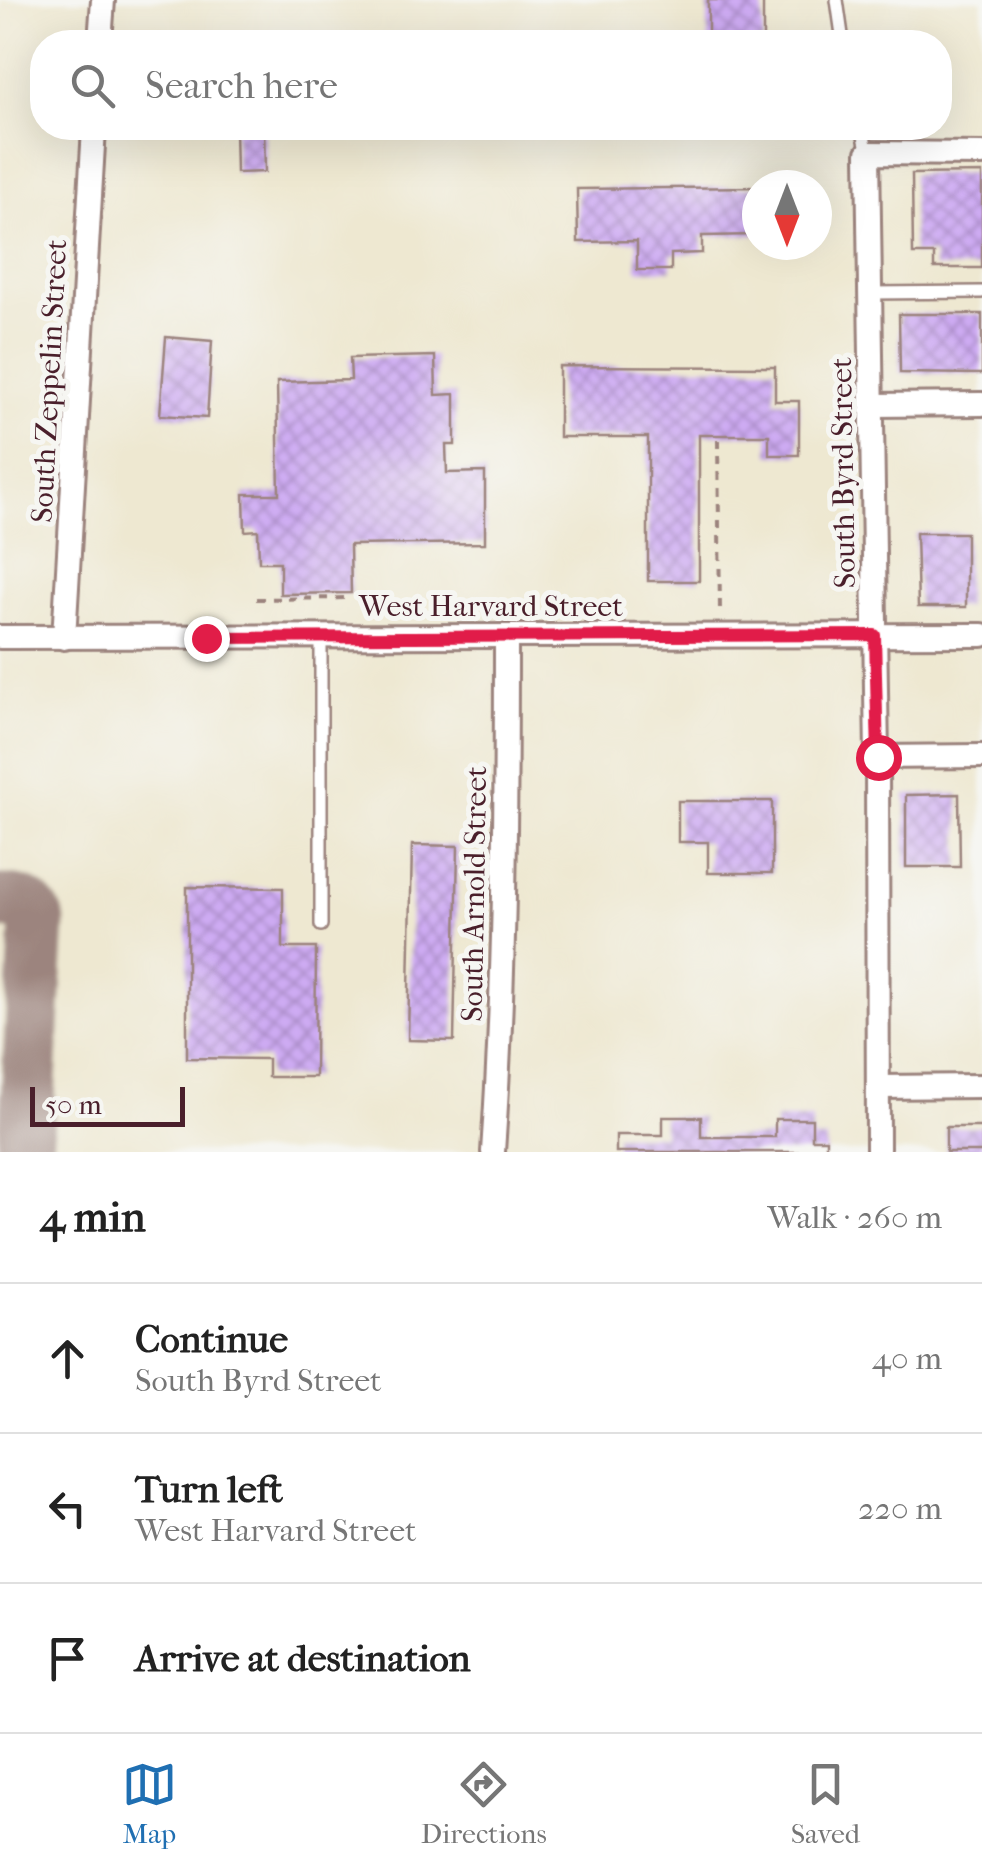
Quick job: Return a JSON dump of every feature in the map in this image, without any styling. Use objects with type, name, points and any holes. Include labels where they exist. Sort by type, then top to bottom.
[{"type":"street","points":[[101,30],[103,0]]},
{"type":"street","name":"South Zeppelin Street","points":[[64,638],[93,140]]},
{"type":"street","points":[[868,154],[982,154]]},
{"type":"street","name":"South Byrd Street","points":[[868,154],[878,757],[878,1152]]},
{"type":"street","points":[[873,405],[982,404]]},
{"type":"street","name":"West Harvard Street","points":[[0,638],[982,635]]},
{"type":"street","name":"South Arnold Street","points":[[494,1152],[506,827],[506,636]]},
{"type":"street","points":[[878,757],[982,756]]},
{"type":"street","points":[[878,1087],[982,1086]]},
{"type":"lane","points":[[838,0],[842,30]]},
{"type":"lane","points":[[865,140],[868,154]]},
{"type":"lane","points":[[870,293],[982,292]]},
{"type":"lane","points":[[320,637],[320,925]]},
{"type":"path","points":[[718,440],[720,622]]},
{"type":"path","points":[[256,599],[352,598]]},
{"type":"building","points":[[708,0],[763,0],[763,30],[708,30]]},
{"type":"building","points":[[235,140],[264,140],[265,172],[236,173]]},
{"type":"building","points":[[982,173],[982,268],[934,268],[934,254],[913,254],[912,174]]},
{"type":"building","points":[[742,187],[742,235],[702,236],[702,253],[671,254],[671,270],[637,270],[637,241],[578,242],[577,189]]},
{"type":"building","points":[[899,314],[982,314],[982,374],[900,373]]},
{"type":"building","points":[[166,337],[212,341],[207,418],[160,415]]},
{"type":"building","points":[[435,356],[436,395],[455,394],[455,445],[446,445],[447,473],[485,472],[485,543],[350,545],[351,593],[280,594],[280,562],[259,562],[258,530],[245,531],[244,494],[279,494],[277,382],[351,380],[350,358]]},
{"type":"building","points":[[559,366],[775,367],[775,401],[799,401],[799,455],[769,455],[769,435],[699,435],[699,581],[648,581],[648,437],[559,437]]},
{"type":"building","points":[[916,533],[966,533],[966,607],[918,607]]},
{"type":"building","points":[[959,794],[960,867],[906,867],[906,795]]},
{"type":"building","points":[[678,801],[772,801],[772,873],[708,873],[708,842],[678,842]]},
{"type":"building","points":[[412,845],[458,846],[454,1041],[408,1040]]},
{"type":"building","points":[[187,887],[283,888],[283,948],[316,948],[315,1077],[268,1077],[268,1059],[187,1058]]},
{"type":"building","points":[[663,1117],[701,1117],[701,1137],[775,1137],[775,1119],[812,1119],[812,1139],[826,1139],[826,1152],[616,1152],[616,1135],[663,1135]]},
{"type":"building","points":[[946,1127],[982,1127],[982,1152],[946,1152]]},
{"type":"taxiway","points":[[0,902],[23,905],[38,922],[25,1152]]},
{"type":"route","points":[[206,638],[875,635],[878,757]]}]
